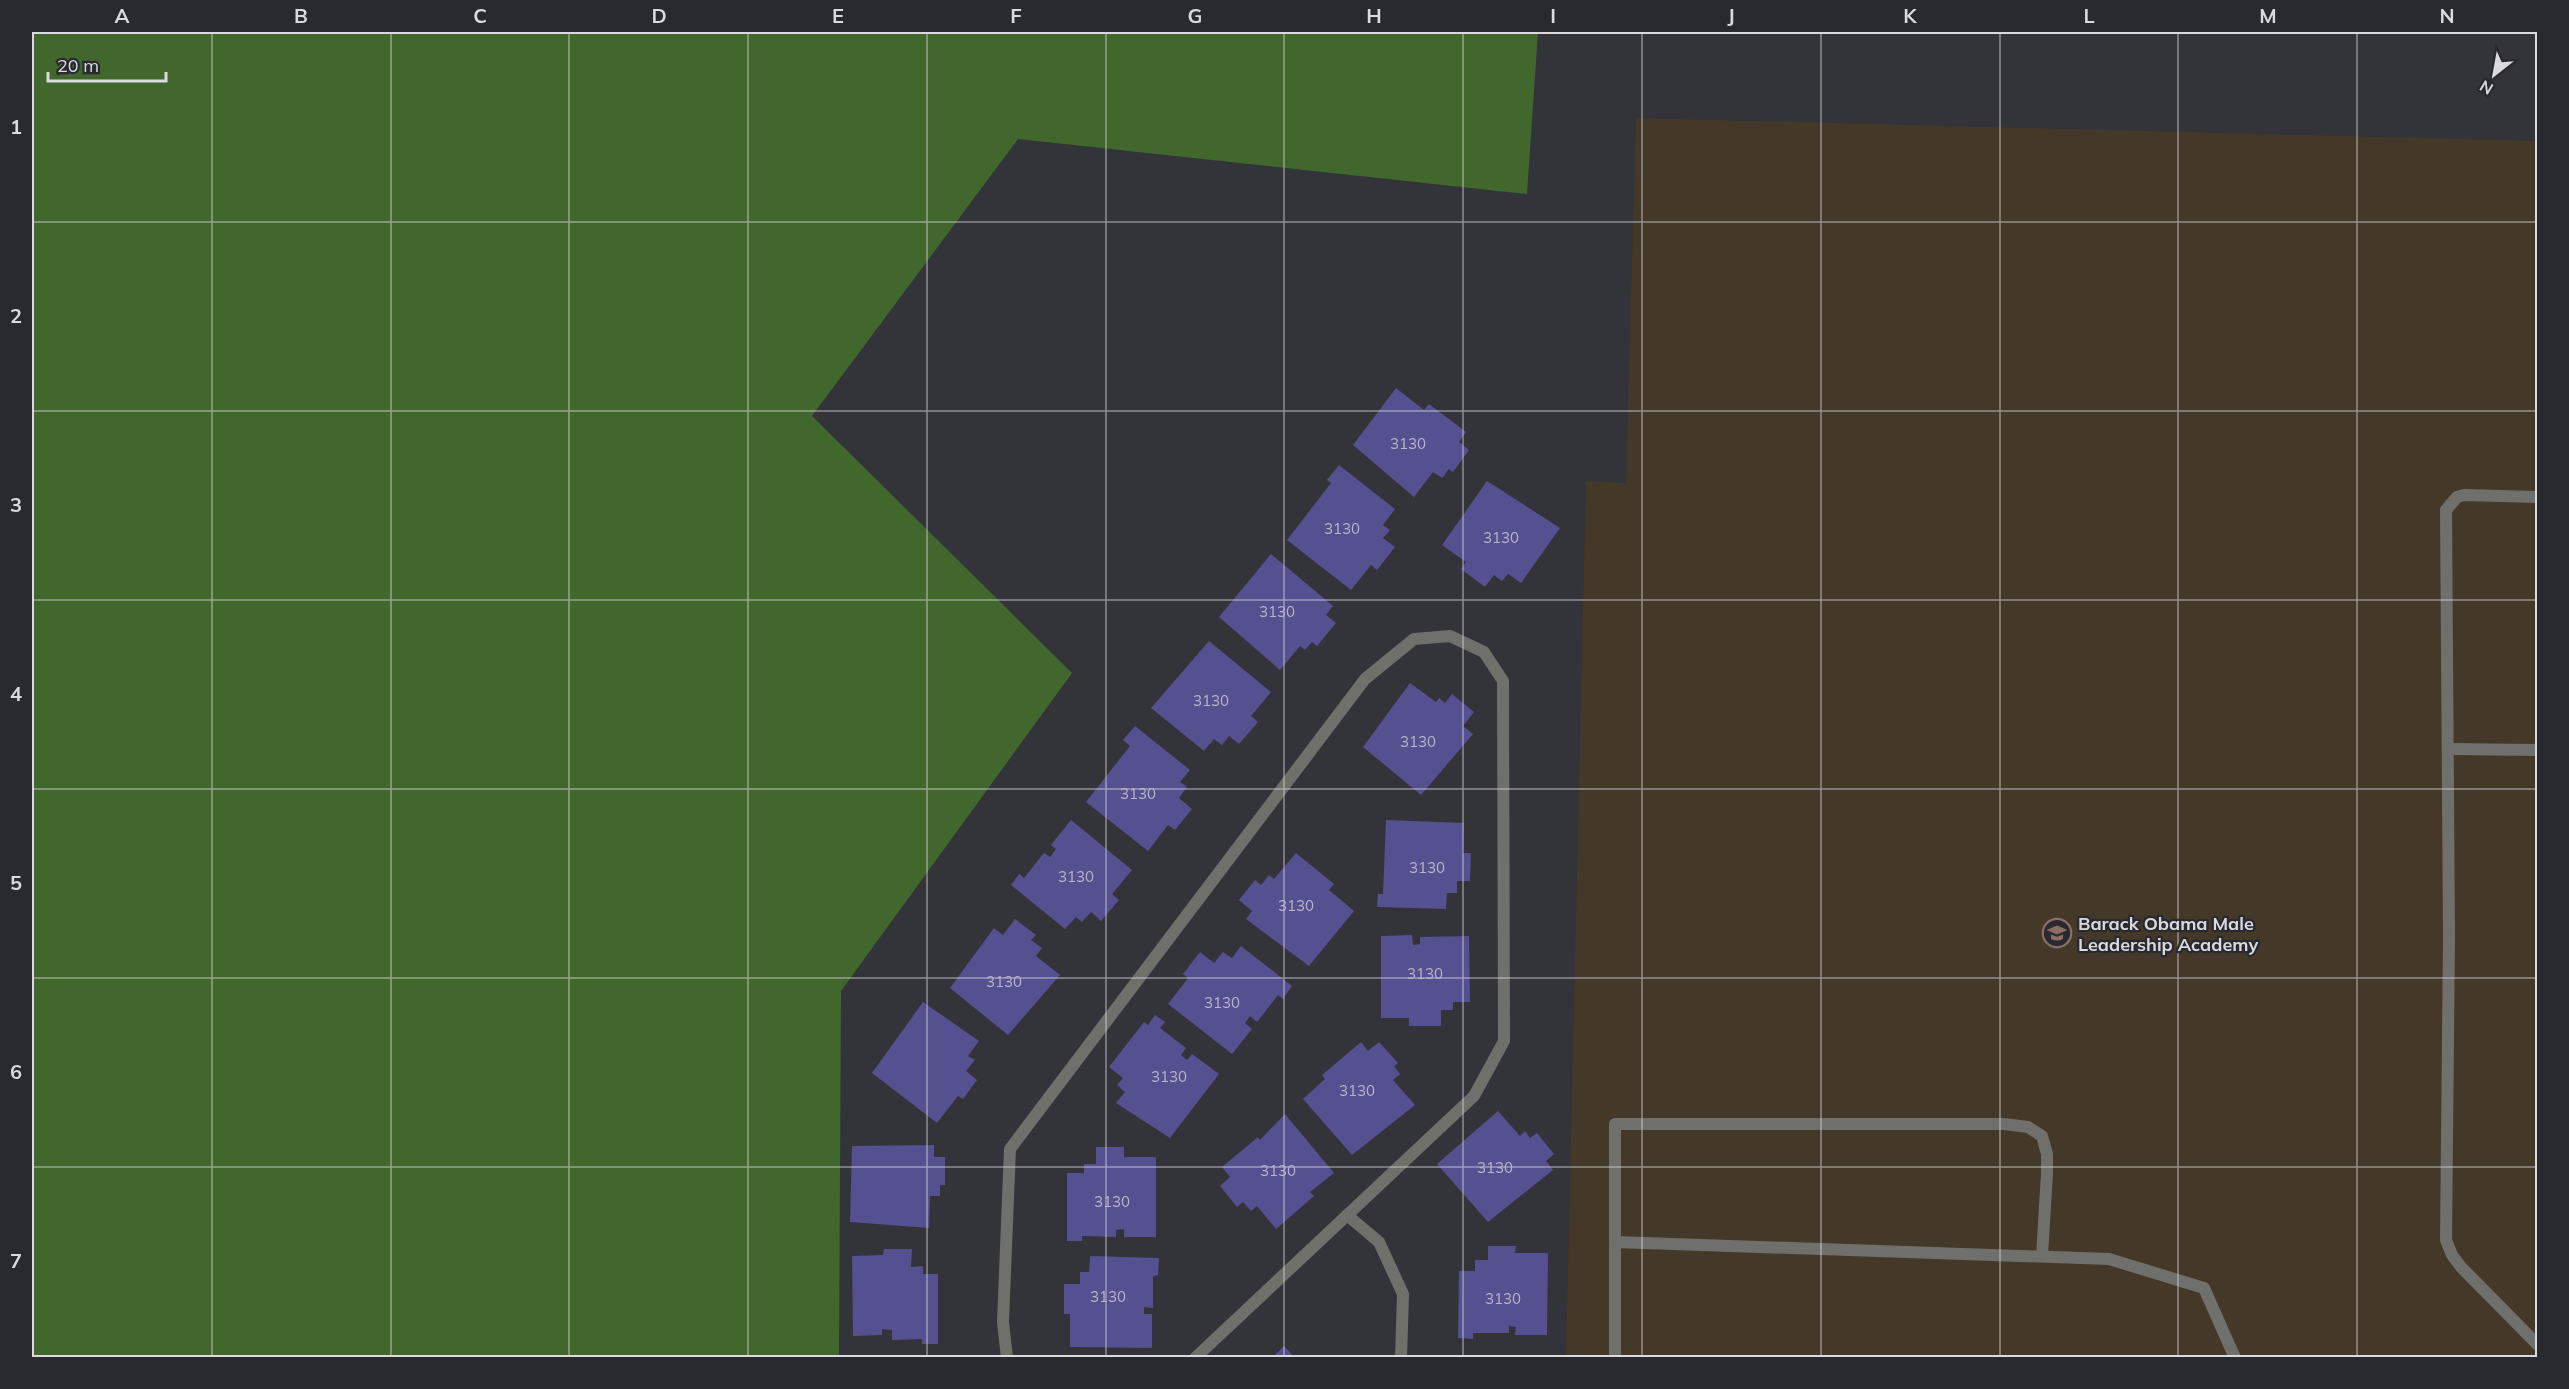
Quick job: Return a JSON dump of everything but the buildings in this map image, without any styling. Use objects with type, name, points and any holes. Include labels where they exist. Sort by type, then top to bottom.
[{"type":"lane","points":[[2538,497],[2464,495],[2457,497],[2446,510],[2448,748],[2446,1240],[2452,1255],[2461,1267],[2538,1345]]},
{"type":"lane","points":[[1007,1358],[1003,1322],[1010,1149],[1365,679],[1414,639],[1450,636],[1484,652],[1503,681],[1504,1041],[1474,1096],[1195,1358]]},
{"type":"lane","points":[[2448,748],[2538,750]]},
{"type":"lane","points":[[1615,1358],[1615,1124],[2004,1124],[2028,1127],[2042,1136],[2047,1154],[2042,1256]]},
{"type":"lane","points":[[1347,1215],[1379,1242],[1403,1294],[1401,1358]]},
{"type":"lane","points":[[1615,1242],[2109,1259],[2204,1288],[2235,1358]]},
{"type":"shaded area","name":"Barack Obama Male Leadership Academy","points":[[1636,118],[2537,141],[2537,1357],[1566,1358],[1586,481],[1626,483]]},
{"type":"green space","points":[[32,32],[1538,32],[1527,194],[1018,139],[812,416],[1072,673],[841,991],[839,1357],[32,1357]]},
{"type":"place","name":"Barack Obama Male Leadership Academy","points":[[2057,933]]}]
